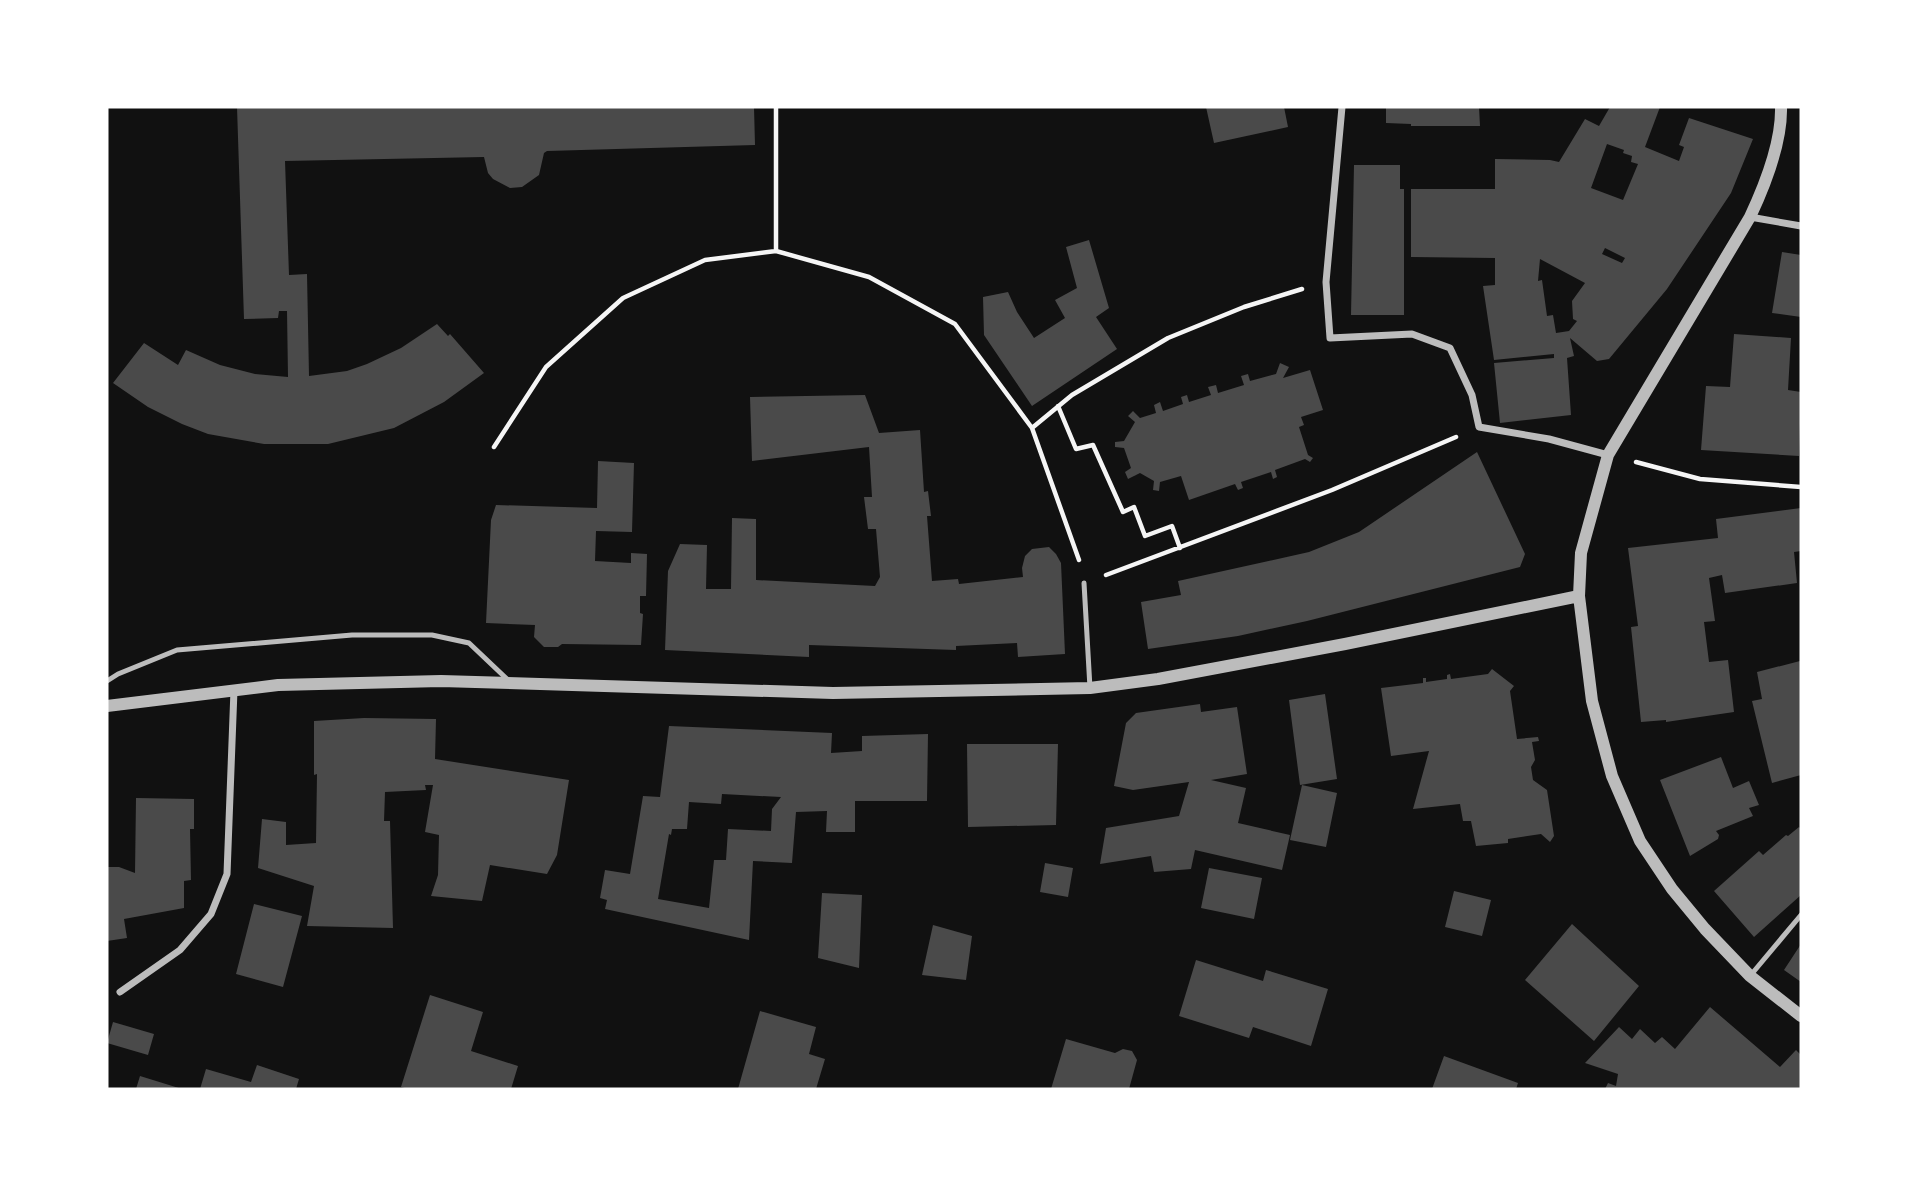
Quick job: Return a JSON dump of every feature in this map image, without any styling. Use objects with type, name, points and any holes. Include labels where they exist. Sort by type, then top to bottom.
[{"type":"street","points":[[1342,107],[1326,282],[1330,338],[1412,334],[1450,348],[1472,395],[1479,427],[1549,439],[1608,455]]},
{"type":"street","points":[[1781,107],[1772,159],[1763,189],[1750,217],[1608,455],[1581,553],[1580,596],[1592,701],[1612,776],[1640,841],[1672,889],[1705,929],[1750,976],[1801,1016]]},
{"type":"street","points":[[1750,217],[1801,226]]},
{"type":"street","points":[[107,706],[278,685],[441,681],[833,694],[1090,688],[1158,679],[1580,596]]},
{"type":"street","points":[[120,992],[180,950],[211,914],[227,874],[234,689]]},
{"type":"lane","points":[[1084,583],[1090,688]]},
{"type":"lane","points":[[107,681],[177,650],[352,635],[432,635],[469,643],[510,682]]},
{"type":"lane","points":[[1750,976],[1801,915]]},
{"type":"path","points":[[776,107],[776,251]]},
{"type":"path","points":[[494,447],[546,367],[623,298],[705,260],[776,251],[869,277],[955,324],[1031,428],[1080,562],[1084,583],[1332,490],[1479,427]]},
{"type":"path","points":[[1031,428],[1072,395],[1168,338],[1244,307],[1326,282]]},
{"type":"path","points":[[1058,406],[1076,449],[1093,445],[1123,512],[1134,507],[1145,536],[1172,526],[1181,548]]},
{"type":"path","points":[[1608,455],[1700,479],[1801,487]]},
{"type":"building","points":[[237,107],[754,107],[755,145],[547,151],[544,153],[539,175],[522,187],[510,188],[493,179],[488,173],[484,157],[285,161],[289,275],[307,274],[309,376],[347,371],[367,364],[401,348],[437,324],[448,336],[450,334],[484,373],[444,402],[394,428],[328,444],[264,444],[208,434],[182,424],[148,407],[113,383],[144,343],[178,365],[186,350],[220,365],[255,374],[288,377],[287,311],[279,311],[278,318],[244,319]]},
{"type":"building","points":[[1206,107],[1284,107],[1288,127],[1214,143]]},
{"type":"building","points":[[1386,107],[1479,107],[1480,126],[1411,126],[1386,123]]},
{"type":"building","points":[[1610,107],[1660,107],[1645,147],[1679,161],[1684,147],[1679,145],[1689,118],[1753,139],[1731,193],[1667,289],[1609,359],[1597,361],[1570,338],[1574,356],[1567,358],[1571,415],[1500,423],[1494,363],[1554,358],[1554,354],[1494,360],[1483,286],[1495,285],[1495,258],[1411,257],[1411,189],[1495,189],[1495,159],[1559,162],[1585,119],[1599,126]],"holes":[[[1607,144],[1624,150],[1623,153],[1632,156],[1631,162],[1638,164],[1623,200],[1591,188]],[[1605,248],[1625,258],[1622,263],[1602,254]],[[1540,259],[1585,283],[1572,301],[1573,319],[1577,321],[1569,331],[1556,333],[1553,315],[1547,316],[1542,280],[1538,281]]]},
{"type":"building","points":[[1354,165],[1400,165],[1400,189],[1404,189],[1404,315],[1351,315]]},
{"type":"building","points":[[1089,240],[1109,308],[1096,317],[1117,349],[1032,406],[984,335],[983,297],[1008,292],[1034,338],[1065,318],[1055,300],[1077,288],[1066,247]]},
{"type":"building","points":[[1782,252],[1801,255],[1801,317],[1772,313]]},
{"type":"building","points":[[1734,334],[1791,338],[1788,390],[1801,392],[1799,456],[1701,450],[1706,386],[1730,387]]},
{"type":"building","points":[[1280,363],[1289,367],[1283,378],[1310,370],[1323,410],[1301,417],[1304,425],[1299,427],[1308,455],[1313,458],[1310,462],[1305,459],[1275,470],[1277,477],[1273,479],[1271,472],[1241,482],[1243,488],[1238,490],[1235,484],[1189,500],[1181,476],[1160,482],[1159,491],[1153,490],[1154,481],[1140,473],[1128,479],[1125,472],[1131,468],[1124,448],[1115,447],[1115,442],[1124,441],[1135,422],[1128,416],[1133,411],[1140,418],[1156,413],[1154,405],[1160,402],[1163,411],[1183,404],[1181,397],[1187,395],[1189,402],[1211,395],[1208,387],[1216,385],[1218,393],[1244,385],[1241,376],[1248,374],[1250,381],[1276,374]]},
{"type":"building","points":[[865,395],[879,433],[920,430],[924,492],[928,491],[931,516],[927,516],[932,581],[958,579],[959,584],[1023,577],[1025,556],[1032,549],[1049,547],[1061,563],[1065,654],[1018,657],[1017,643],[956,646],[956,650],[809,645],[809,657],[665,650],[668,571],[680,544],[707,545],[706,589],[731,589],[732,518],[756,519],[756,580],[875,586],[880,577],[876,529],[868,529],[864,497],[872,497],[869,447],[752,461],[750,397]]},
{"type":"building","points":[[1477,452],[1525,554],[1520,567],[1307,621],[1238,636],[1148,649],[1141,602],[1181,595],[1178,581],[1309,552],[1359,532]]},
{"type":"building","points":[[598,461],[634,463],[632,532],[596,531],[595,561],[631,563],[631,553],[647,554],[646,596],[640,596],[640,613],[643,614],[641,645],[562,644],[558,647],[544,647],[534,637],[535,625],[486,623],[491,520],[496,505],[597,508]]},
{"type":"building","points":[[1801,508],[1801,551],[1794,552],[1797,583],[1725,593],[1722,575],[1709,578],[1715,621],[1704,622],[1709,662],[1728,660],[1734,712],[1666,722],[1641,722],[1631,627],[1638,626],[1628,548],[1718,538],[1716,519]]},
{"type":"building","points":[[1800,661],[1801,775],[1772,783],[1752,701],[1762,699],[1757,672]]},
{"type":"building","points":[[1492,669],[1514,686],[1510,691],[1517,739],[1538,737],[1539,741],[1532,742],[1535,760],[1531,767],[1533,780],[1547,790],[1554,836],[1550,842],[1541,834],[1508,839],[1508,843],[1476,846],[1471,821],[1463,821],[1460,804],[1413,809],[1429,751],[1391,756],[1381,688],[1423,683],[1423,678],[1426,678],[1426,682],[1447,679],[1450,674],[1451,679],[1488,674]]},
{"type":"building","points":[[1325,694],[1337,779],[1300,785],[1289,700]]},
{"type":"building","points":[[1200,704],[1201,712],[1237,707],[1247,774],[1211,780],[1246,788],[1238,823],[1290,835],[1282,870],[1195,850],[1191,869],[1154,872],[1151,856],[1100,864],[1106,828],[1179,816],[1189,782],[1133,790],[1114,786],[1126,723],[1136,713]]},
{"type":"building","points":[[364,718],[436,719],[435,759],[569,780],[557,855],[547,874],[490,865],[482,901],[431,896],[438,875],[439,835],[425,832],[433,785],[425,785],[426,790],[385,792],[384,821],[390,821],[393,928],[307,926],[314,886],[258,868],[262,819],[286,822],[286,845],[316,843],[317,774],[314,775],[314,721]]},
{"type":"building","points":[[669,726],[832,733],[831,753],[862,751],[862,736],[928,734],[927,801],[855,801],[855,832],[826,832],[827,811],[796,812],[792,863],[753,861],[749,940],[605,909],[607,900],[600,898],[605,870],[630,874],[643,796],[660,797]],"holes":[[[722,794],[781,797],[772,809],[771,831],[728,829],[726,860],[714,860],[709,908],[658,899],[669,834],[671,835],[672,829],[687,829],[689,802],[721,804]]]},
{"type":"building","points":[[967,744],[1058,744],[1056,825],[968,827]]},
{"type":"building","points":[[1721,757],[1733,788],[1749,781],[1759,805],[1749,808],[1753,816],[1716,831],[1718,839],[1690,856],[1660,780]]},
{"type":"building","points":[[1302,785],[1337,793],[1326,847],[1290,840]]},
{"type":"building","points":[[136,798],[194,799],[194,829],[190,829],[191,880],[184,881],[184,908],[124,919],[127,938],[107,941],[107,867],[119,867],[135,873]]},
{"type":"building","points":[[1799,827],[1801,895],[1754,937],[1714,891],[1759,851],[1763,855]]},
{"type":"building","points":[[1045,863],[1073,868],[1068,897],[1040,892]]},
{"type":"building","points":[[1209,868],[1262,878],[1254,919],[1201,908]]},
{"type":"building","points":[[1454,891],[1491,900],[1482,936],[1445,927]]},
{"type":"building","points":[[822,893],[862,895],[859,968],[818,958]]},
{"type":"building","points":[[254,904],[302,916],[283,987],[236,974]]},
{"type":"building","points":[[1572,924],[1639,986],[1594,1041],[1525,980]]},
{"type":"building","points":[[933,925],[972,936],[966,980],[922,975]]},
{"type":"building","points":[[1801,944],[1801,982],[1784,970]]},
{"type":"building","points":[[1196,960],[1263,981],[1266,970],[1328,989],[1311,1046],[1253,1027],[1249,1038],[1179,1016]]},
{"type":"building","points":[[430,995],[483,1012],[471,1051],[518,1066],[511,1089],[401,1087]]},
{"type":"building","points":[[1710,1007],[1780,1067],[1796,1050],[1801,1055],[1801,1089],[1605,1089],[1608,1083],[1616,1086],[1618,1074],[1585,1063],[1619,1027],[1632,1039],[1640,1029],[1655,1043],[1662,1037],[1675,1049]]},
{"type":"building","points":[[760,1011],[816,1027],[809,1054],[825,1059],[816,1089],[738,1089]]},
{"type":"building","points":[[113,1022],[154,1034],[148,1055],[107,1043]]},
{"type":"building","points":[[1066,1039],[1115,1053],[1123,1049],[1132,1051],[1137,1060],[1129,1089],[1051,1089]]},
{"type":"building","points":[[1444,1056],[1518,1083],[1516,1089],[1432,1089]]},
{"type":"building","points":[[257,1065],[299,1079],[296,1089],[200,1089],[206,1069],[251,1082]]},
{"type":"building","points":[[140,1076],[182,1089],[136,1089]]}]
